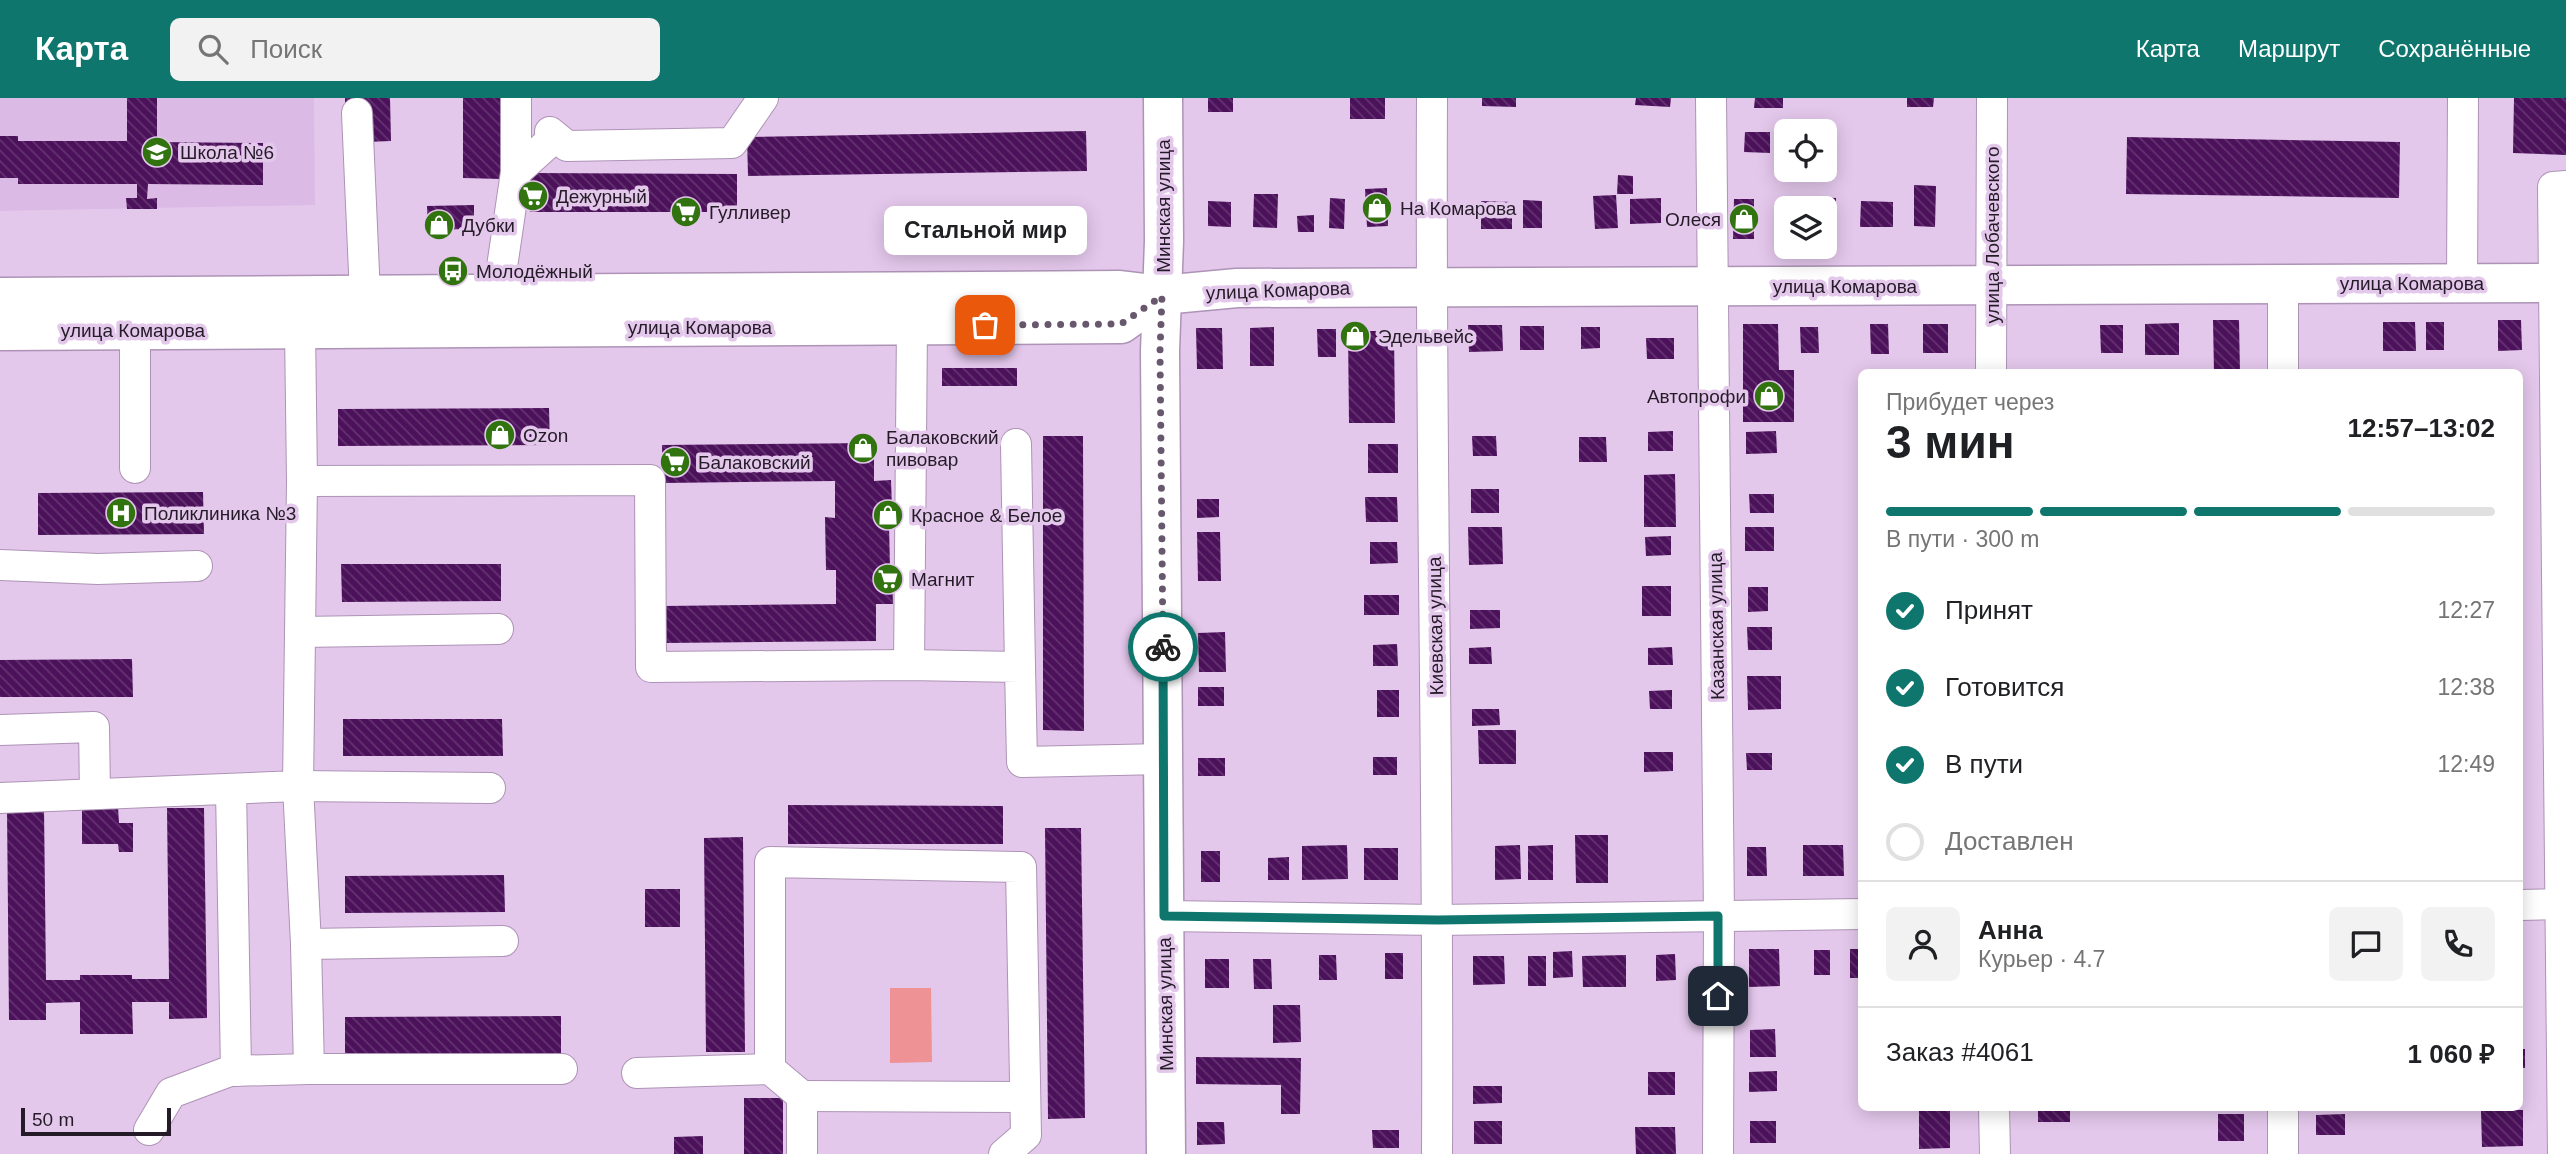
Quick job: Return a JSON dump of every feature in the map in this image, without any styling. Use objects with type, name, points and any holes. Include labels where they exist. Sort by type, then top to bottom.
[{"type":"main road","name":"Минская улица","points":[[1163,98],[1160,351],[1166,1154]]},
{"type":"main road","name":"улица Комарова","points":[[0,331],[1121,324],[1162,296],[1237,288],[2561,283]]},
{"type":"main road","points":[[0,297],[1120,290],[1162,296]]},
{"type":"street","points":[[498,294],[516,172],[516,98]]},
{"type":"street","points":[[516,172],[553,135],[567,145],[732,143],[762,98]]},
{"type":"street","name":"Киевская улица","points":[[1432,98],[1431,287],[1438,920],[1437,1154]]},
{"type":"street","name":"Казанская улица","points":[[1711,98],[1718,1154]]},
{"type":"street","name":"улица Лобачевского","points":[[1992,98],[1992,369]]},
{"type":"street","points":[[2462,283],[2463,98]]},
{"type":"street","points":[[357,113],[365,295]]},
{"type":"street","points":[[2563,1154],[2561,283],[2553,187],[2566,186]]},
{"type":"street","points":[[2283,284],[2283,369]]},
{"type":"street","points":[[909,665],[912,326]]},
{"type":"street","points":[[300,329],[302,481],[298,786],[309,1069]]},
{"type":"street","points":[[135,330],[135,468]]},
{"type":"street","points":[[1016,444],[1023,762],[1164,758]]},
{"type":"street","points":[[302,481],[650,480],[651,667],[1020,667]]},
{"type":"street","points":[[0,565],[98,569],[197,566]]},
{"type":"street","points":[[300,632],[498,629]]},
{"type":"street","points":[[0,730],[94,727],[95,794]]},
{"type":"street","points":[[0,798],[298,786],[490,788]]},
{"type":"street","points":[[231,789],[236,1071]]},
{"type":"street","points":[[770,1069],[770,862],[1021,867],[1026,1135],[1004,1154]]},
{"type":"street","points":[[2523,905],[2563,904]]},
{"type":"street","points":[[1164,916],[1438,920],[1858,914]]},
{"type":"street","points":[[306,944],[503,942]]},
{"type":"street","points":[[149,1130],[171,1093],[236,1071],[562,1069]]},
{"type":"street","points":[[637,1073],[770,1069],[802,1096],[1025,1097]]},
{"type":"street","points":[[802,1096],[802,1154]]},
{"type":"street","points":[[1994,1111],[1995,1154]]},
{"type":"street","points":[[2283,1111],[2283,1154]]},
{"type":"shaded area","name":"Школа №6","points":[[0,98],[314,98],[315,205],[0,211]]},
{"type":"shaded area","points":[[890,988],[931,988],[932,1062],[890,1063]]},
{"type":"building","points":[[127,98],[157,98],[157,142],[263,143],[263,185],[148,184],[147,199],[157,198],[157,209],[127,209],[126,198],[137,198],[137,184],[18,184],[18,178],[0,178],[0,136],[18,136],[18,141],[127,141]]},
{"type":"building","points":[[345,98],[390,98],[391,141],[366,142],[365,103],[345,103]]},
{"type":"building","points":[[463,98],[501,98],[501,179],[463,178]]},
{"type":"building","points":[[1208,98],[1233,98],[1233,112],[1208,112]]},
{"type":"building","points":[[1350,98],[1385,98],[1385,119],[1350,119]]},
{"type":"building","points":[[1482,98],[1516,98],[1516,107],[1482,106]]},
{"type":"building","points":[[1636,98],[1671,98],[1670,107],[1635,105]]},
{"type":"building","points":[[1755,98],[1783,98],[1783,108],[1754,108]]},
{"type":"building","points":[[1907,98],[1934,98],[1933,107],[1907,107]]},
{"type":"building","points":[[2514,98],[2566,98],[2566,155],[2513,153]]},
{"type":"building","points":[[1086,131],[1087,171],[748,176],[747,137]]},
{"type":"building","points":[[1745,132],[1770,132],[1770,153],[1744,152]]},
{"type":"building","points":[[2127,137],[2400,142],[2399,198],[2126,194]]},
{"type":"building","points":[[530,173],[737,174],[737,212],[530,212]]},
{"type":"building","points":[[1618,175],[1633,176],[1633,194],[1617,194]]},
{"type":"building","points":[[1914,185],[1936,186],[1935,227],[1914,226]]},
{"type":"building","name":"На Комарова","points":[[1387,188],[1388,226],[1367,227],[1365,189]]},
{"type":"building","points":[[1254,194],[1278,194],[1277,228],[1253,227]]},
{"type":"building","points":[[1616,195],[1618,228],[1595,229],[1593,196]]},
{"type":"building","points":[[1330,198],[1345,199],[1344,229],[1329,228]]},
{"type":"building","points":[[1661,198],[1661,223],[1630,224],[1630,199]]},
{"type":"building","name":"Олеся","points":[[1734,199],[1754,199],[1754,239],[1733,239]]},
{"type":"building","points":[[1523,200],[1542,201],[1542,228],[1523,228]]},
{"type":"building","points":[[1208,201],[1231,202],[1231,227],[1208,226]]},
{"type":"building","points":[[1481,201],[1512,202],[1512,229],[1481,229]]},
{"type":"building","points":[[1861,201],[1893,202],[1893,227],[1860,227]]},
{"type":"building","points":[[474,205],[474,222],[468,222],[468,229],[428,230],[427,206]]},
{"type":"building","points":[[1314,215],[1314,232],[1298,232],[1297,216]]},
{"type":"building","points":[[2213,320],[2239,320],[2240,369],[2214,369]]},
{"type":"building","points":[[2498,320],[2521,320],[2522,350],[2498,351]]},
{"type":"building","points":[[2383,322],[2415,322],[2416,351],[2383,351]]},
{"type":"building","points":[[2426,322],[2444,322],[2444,350],[2426,350]]},
{"type":"building","points":[[2179,323],[2179,355],[2145,355],[2145,324]]},
{"type":"building","name":"Автопрофи","points":[[1743,324],[1778,324],[1779,370],[1794,370],[1794,422],[1743,422]]},
{"type":"building","points":[[1870,324],[1888,324],[1889,354],[1871,354]]},
{"type":"building","points":[[1923,324],[1948,324],[1948,353],[1923,353]]},
{"type":"building","points":[[1468,325],[1502,325],[1503,351],[1469,352]]},
{"type":"building","points":[[2100,325],[2123,325],[2123,353],[2101,353]]},
{"type":"building","points":[[1520,326],[1544,326],[1544,350],[1520,350]]},
{"type":"building","points":[[1274,327],[1274,366],[1250,366],[1250,328]]},
{"type":"building","points":[[1581,327],[1600,327],[1600,348],[1581,349]]},
{"type":"building","points":[[1800,327],[1818,327],[1819,353],[1801,353]]},
{"type":"building","points":[[1196,328],[1222,328],[1223,369],[1197,369]]},
{"type":"building","points":[[1317,329],[1336,329],[1336,357],[1318,357]]},
{"type":"building","points":[[1348,331],[1394,331],[1395,423],[1349,423]]},
{"type":"building","points":[[1646,338],[1674,338],[1674,359],[1647,359]]},
{"type":"building","points":[[942,368],[1017,368],[1017,386],[942,386]]},
{"type":"building","points":[[549,408],[550,445],[338,446],[338,409]]},
{"type":"building","points":[[1673,431],[1673,451],[1648,451],[1648,432]]},
{"type":"building","points":[[1776,431],[1777,453],[1746,454],[1746,432]]},
{"type":"building","points":[[1043,436],[1083,436],[1084,731],[1043,730]]},
{"type":"building","points":[[1472,436],[1496,436],[1497,456],[1473,456]]},
{"type":"building","points":[[1579,437],[1606,437],[1607,462],[1579,462]]},
{"type":"building","points":[[874,443],[874,481],[891,480],[892,508],[898,508],[898,524],[889,524],[890,570],[899,570],[899,577],[892,577],[893,604],[876,604],[876,641],[665,643],[664,606],[836,604],[836,570],[826,570],[825,517],[835,518],[835,481],[663,483],[662,445]]},
{"type":"building","points":[[1368,444],[1398,444],[1398,473],[1368,473]]},
{"type":"building","points":[[1675,474],[1676,527],[1644,527],[1644,475]]},
{"type":"building","points":[[1471,489],[1499,489],[1499,513],[1471,513]]},
{"type":"building","name":"Поликлиника №3","points":[[203,492],[204,534],[38,535],[38,493]]},
{"type":"building","points":[[1749,494],[1774,494],[1774,513],[1750,513]]},
{"type":"building","points":[[1365,497],[1397,497],[1398,522],[1366,522]]},
{"type":"building","points":[[1197,499],[1219,499],[1219,517],[1197,518]]},
{"type":"building","points":[[1468,527],[1502,527],[1503,564],[1469,565]]},
{"type":"building","points":[[1745,527],[1774,527],[1774,551],[1745,551]]},
{"type":"building","points":[[1197,532],[1220,532],[1221,581],[1198,581]]},
{"type":"building","points":[[1671,536],[1671,555],[1646,556],[1645,537]]},
{"type":"building","points":[[1370,542],[1397,542],[1398,563],[1370,564]]},
{"type":"building","points":[[341,564],[501,564],[501,601],[342,602]]},
{"type":"building","points":[[1642,586],[1671,586],[1671,616],[1642,616]]},
{"type":"building","points":[[1748,587],[1768,587],[1768,611],[1748,612]]},
{"type":"building","points":[[1364,595],[1399,595],[1399,615],[1364,615]]},
{"type":"building","points":[[1470,610],[1500,610],[1500,628],[1470,629]]},
{"type":"building","points":[[1747,627],[1772,627],[1772,650],[1748,650]]},
{"type":"building","points":[[1225,632],[1226,672],[1199,672],[1198,633]]},
{"type":"building","points":[[1397,644],[1398,666],[1373,666],[1373,645]]},
{"type":"building","points":[[1491,647],[1492,664],[1469,664],[1469,648]]},
{"type":"building","points":[[1672,647],[1673,665],[1648,665],[1648,648]]},
{"type":"building","points":[[132,659],[133,697],[0,697],[0,660]]},
{"type":"building","points":[[1747,676],[1781,676],[1781,709],[1748,710]]},
{"type":"building","points":[[1198,687],[1224,687],[1224,706],[1198,706]]},
{"type":"building","points":[[1377,690],[1399,690],[1399,717],[1377,717]]},
{"type":"building","points":[[1672,690],[1672,709],[1650,709],[1649,691]]},
{"type":"building","points":[[1472,709],[1499,709],[1500,725],[1472,726]]},
{"type":"building","points":[[343,719],[502,719],[503,756],[343,756]]},
{"type":"building","points":[[1478,730],[1516,730],[1516,764],[1479,764]]},
{"type":"building","points":[[1644,752],[1673,752],[1673,771],[1644,772]]},
{"type":"building","points":[[1746,753],[1772,753],[1772,770],[1747,770]]},
{"type":"building","points":[[1373,757],[1397,757],[1397,775],[1373,775]]},
{"type":"building","points":[[1198,758],[1225,758],[1225,776],[1198,776]]},
{"type":"building","points":[[788,805],[1003,806],[1003,844],[788,844]]},
{"type":"building","points":[[82,807],[118,807],[119,823],[133,823],[133,852],[119,852],[118,844],[82,844]]},
{"type":"building","points":[[167,808],[204,808],[207,1018],[169,1019],[169,1002],[132,1002],[133,1034],[80,1034],[80,1002],[46,1003],[46,1020],[9,1020],[7,809],[44,809],[46,980],[80,980],[80,975],[132,975],[132,979],[169,979]]},
{"type":"building","points":[[1045,828],[1081,828],[1085,1118],[1048,1119]]},
{"type":"building","points":[[1575,835],[1608,835],[1608,883],[1576,883]]},
{"type":"building","points":[[743,837],[745,1052],[706,1052],[704,838]]},
{"type":"building","points":[[1347,845],[1348,879],[1302,880],[1302,846]]},
{"type":"building","points":[[1520,845],[1521,879],[1495,880],[1495,846]]},
{"type":"building","points":[[1553,845],[1553,880],[1528,880],[1528,846]]},
{"type":"building","points":[[1803,845],[1843,845],[1844,876],[1803,876]]},
{"type":"building","points":[[1747,847],[1766,847],[1767,876],[1747,876]]},
{"type":"building","points":[[1364,848],[1398,848],[1398,880],[1364,880]]},
{"type":"building","points":[[1201,851],[1220,851],[1220,882],[1201,882]]},
{"type":"building","points":[[1289,857],[1289,880],[1268,880],[1268,858]]},
{"type":"building","points":[[504,875],[505,912],[345,913],[345,876]]},
{"type":"building","points":[[645,889],[680,889],[680,927],[645,927]]},
{"type":"building","points":[[1749,949],[1779,949],[1780,986],[1749,987]]},
{"type":"building","points":[[1850,949],[1858,949],[1858,978],[1850,978]]},
{"type":"building","points":[[1814,950],[1830,950],[1830,975],[1814,975]]},
{"type":"building","points":[[1572,951],[1573,977],[1553,978],[1553,952]]},
{"type":"building","points":[[1385,953],[1403,953],[1403,979],[1385,979]]},
{"type":"building","points":[[1675,954],[1676,980],[1656,981],[1656,955]]},
{"type":"building","points":[[1319,955],[1336,955],[1337,980],[1319,980]]},
{"type":"building","points":[[1626,955],[1626,987],[1583,987],[1582,956]]},
{"type":"building","points":[[1473,956],[1504,956],[1505,984],[1473,985]]},
{"type":"building","points":[[1528,956],[1546,956],[1546,986],[1528,986]]},
{"type":"building","points":[[1205,959],[1229,959],[1229,988],[1205,988]]},
{"type":"building","points":[[1253,959],[1271,959],[1272,989],[1254,989]]},
{"type":"building","points":[[1273,1005],[1300,1005],[1301,1042],[1273,1043]]},
{"type":"building","points":[[561,1016],[561,1053],[345,1054],[345,1017]]},
{"type":"building","points":[[1775,1029],[1776,1057],[1750,1057],[1750,1030]]},
{"type":"building","points":[[2523,1049],[2525,1049],[2523,1068]]},
{"type":"building","points":[[1196,1057],[1301,1058],[1300,1114],[1281,1114],[1281,1085],[1196,1084]]},
{"type":"building","points":[[1777,1071],[1777,1091],[1749,1092],[1749,1072]]},
{"type":"building","points":[[1648,1072],[1675,1072],[1675,1095],[1648,1095]]},
{"type":"building","points":[[1473,1086],[1502,1086],[1502,1103],[1473,1104]]},
{"type":"building","points":[[744,1098],[783,1098],[783,1154],[744,1154]]},
{"type":"building","points":[[1919,1111],[1950,1111],[1950,1148],[1919,1149]]},
{"type":"building","points":[[2038,1111],[2070,1111],[2070,1122],[2038,1122]]},
{"type":"building","points":[[2481,1111],[2523,1111],[2523,1146],[2482,1147]]},
{"type":"building","points":[[2218,1114],[2244,1114],[2244,1141],[2218,1141]]},
{"type":"building","points":[[2345,1114],[2345,1135],[2316,1135],[2316,1115]]},
{"type":"building","points":[[1474,1121],[1502,1121],[1502,1144],[1474,1144]]},
{"type":"building","points":[[1750,1121],[1776,1121],[1776,1143],[1750,1143]]},
{"type":"building","points":[[1197,1122],[1224,1122],[1225,1144],[1197,1145]]},
{"type":"building","points":[[1635,1127],[1675,1127],[1676,1154],[1636,1154]]},
{"type":"building","points":[[1372,1130],[1399,1130],[1399,1148],[1373,1148]]},
{"type":"building","points":[[703,1136],[703,1154],[674,1154],[674,1137]]},
{"type":"way so far","points":[[985,325],[1121,324],[1162,296],[1160,351],[1163,647]]},
{"type":"place","name":"Школа №6","points":[[157,152]]},
{"type":"place","name":"Дежурный","points":[[533,196]]},
{"type":"place","name":"На Комарова","points":[[1377,208]]},
{"type":"place","name":"Гулливер","points":[[686,212]]},
{"type":"place","name":"Олеся","points":[[1744,219]]},
{"type":"place","name":"Дубки","points":[[439,225]]},
{"type":"place","name":"Молодёжный","points":[[453,271]]},
{"type":"place","name":"Стальной мир","points":[[985,325]]},
{"type":"place","name":"Эдельвейс","points":[[1355,336]]},
{"type":"place","name":"Автопрофи","points":[[1769,396]]},
{"type":"place","name":"Ozon","points":[[500,435]]},
{"type":"place","name":"Балаковский пивовар","points":[[863,448]]},
{"type":"place","name":"Балаковский","points":[[675,462]]},
{"type":"place","name":"Поликлиника №3","points":[[121,513]]},
{"type":"place","name":"Красное & Белое","points":[[888,515]]},
{"type":"place","name":"Магнит","points":[[888,579]]},
{"type":"route","points":[[1163,647],[1164,916],[1438,920],[1718,916],[1718,996]]}]
